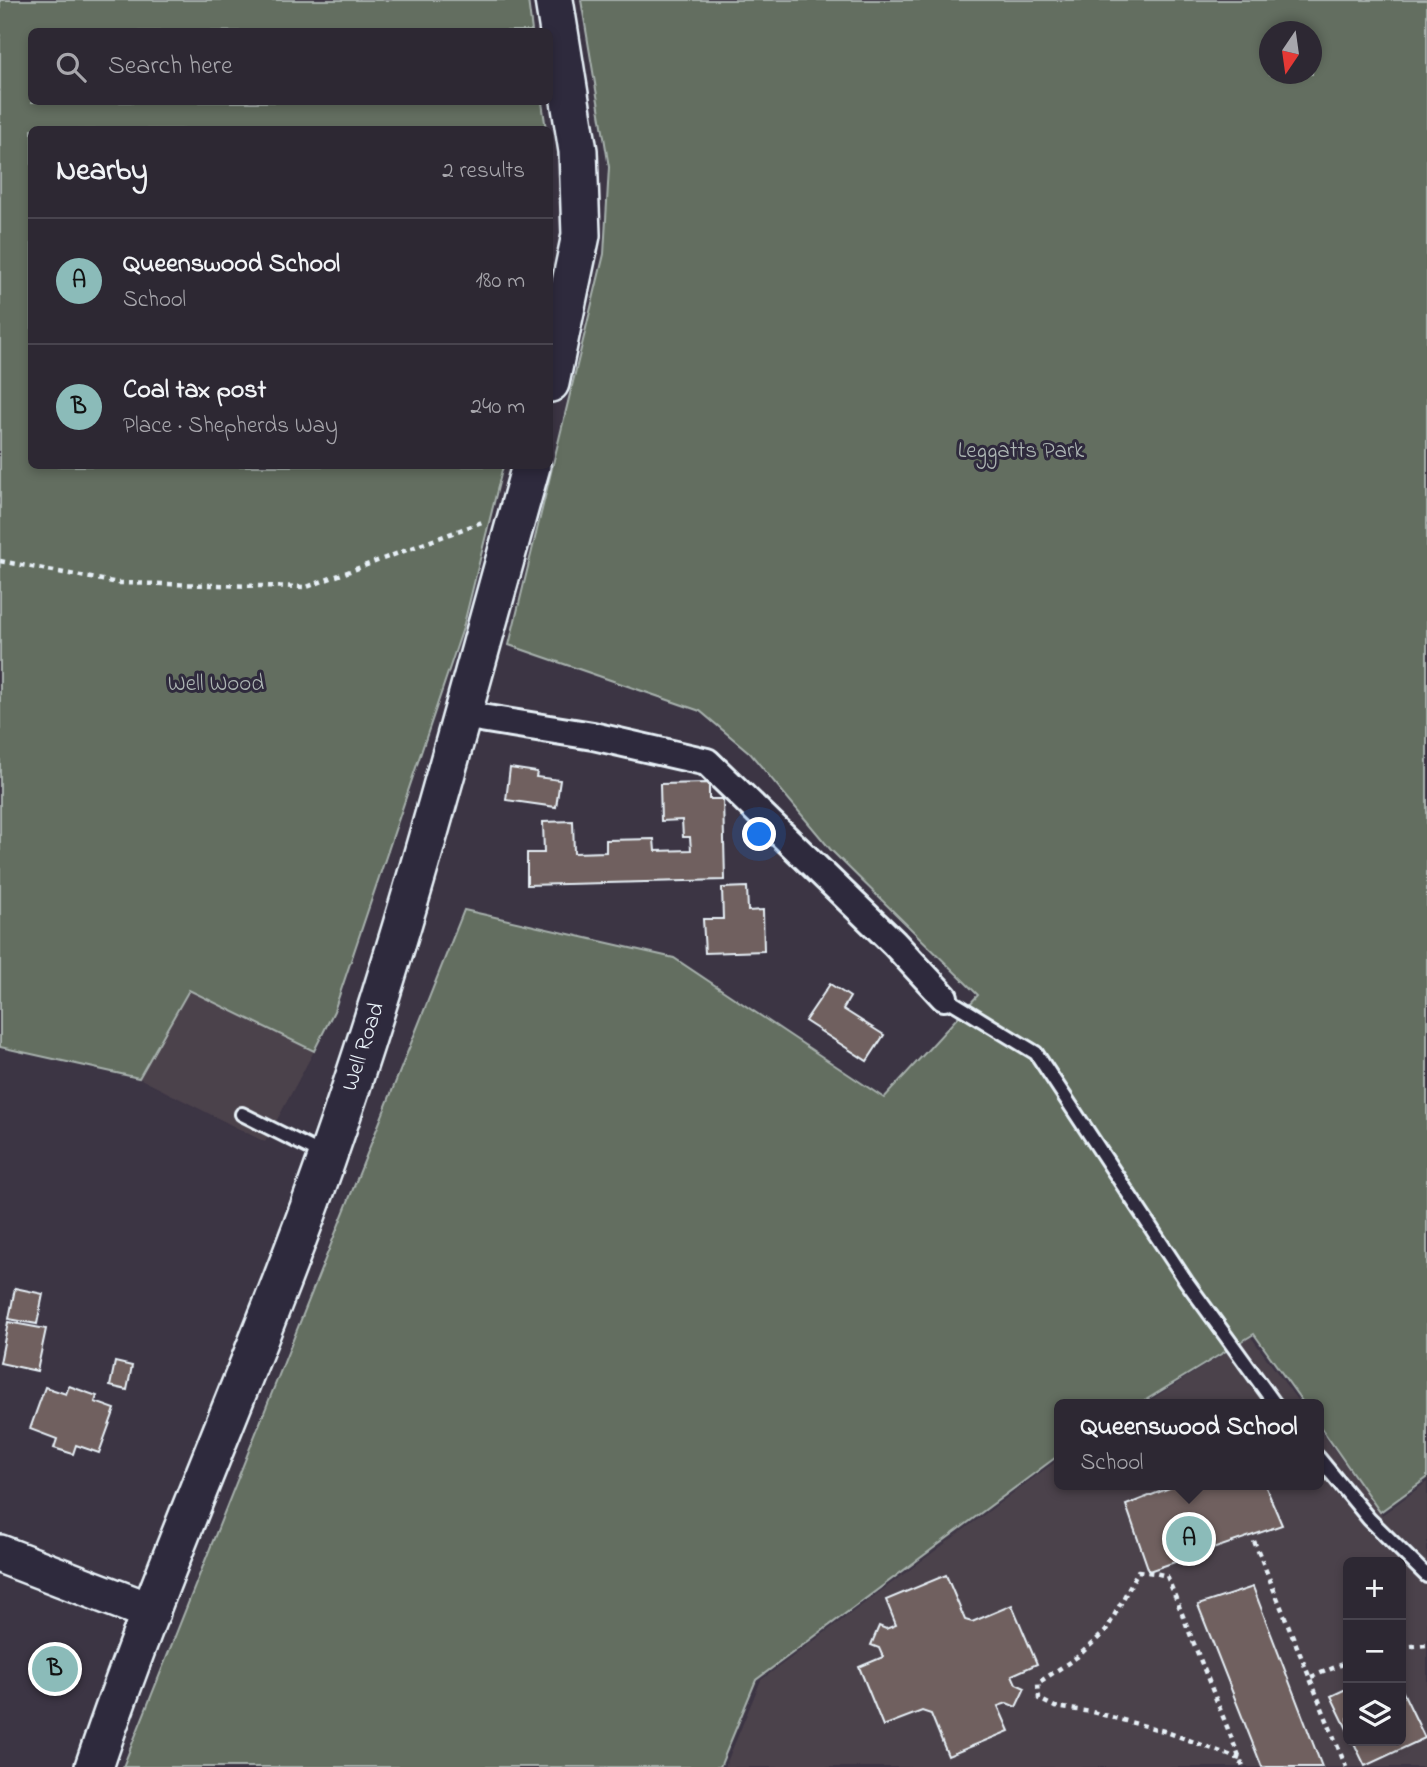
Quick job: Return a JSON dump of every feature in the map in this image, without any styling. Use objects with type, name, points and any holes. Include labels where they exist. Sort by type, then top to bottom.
[{"type":"street","points":[[553,369],[581,235],[578,150],[554,0]]},
{"type":"street","name":"Well Road","points":[[94,1767],[150,1612],[294,1251],[328,1157],[423,854],[530,469]]},
{"type":"street","points":[[462,715],[593,736],[707,762],[894,943],[944,997]]},
{"type":"street","points":[[0,1553],[150,1612]]},
{"type":"lane","points":[[944,997],[1036,1053],[1186,1281],[1271,1399]]},
{"type":"lane","points":[[242,1114],[328,1157]]},
{"type":"lane","points":[[1324,1464],[1368,1519],[1427,1576]]},
{"type":"path","points":[[0,561],[118,583],[307,587],[519,508]]},
{"type":"path","points":[[1254,1541],[1346,1767]]},
{"type":"path","points":[[1240,1759],[1164,1731],[1092,1712],[1055,1707],[1039,1699],[1038,1683],[1077,1657],[1106,1631],[1138,1572],[1167,1576],[1240,1759],[1243,1767]]},
{"type":"path","points":[[1406,1647],[1427,1645]]},
{"type":"path","points":[[1311,1677],[1343,1664]]},
{"type":"shaded area","points":[[189,990],[314,1051],[265,1142],[139,1078]]},
{"type":"shaded area","points":[[1251,1337],[1296,1399],[1152,1399]]},
{"type":"shaded area","points":[[1324,1436],[1382,1515],[1427,1482],[1427,1767],[725,1767],[761,1680],[1054,1463],[1054,1490],[1324,1490]]},
{"type":"green space","name":"Well Wood","points":[[0,0],[528,0],[532,28],[28,28],[28,105],[542,105],[546,126],[28,126],[28,469],[502,469],[463,628],[334,1011],[314,1051],[189,990],[139,1078],[0,1047]]},
{"type":"green space","name":"Leggatts Park","points":[[581,0],[1427,0],[1427,1478],[1380,1512],[1324,1432],[1324,1399],[1300,1399],[1254,1334],[1147,1399],[1054,1399],[1054,1459],[756,1680],[720,1767],[123,1767],[464,910],[674,958],[884,1098],[978,995],[831,850],[750,753],[700,711],[509,645],[604,254],[609,167]]},
{"type":"building","points":[[510,768],[537,772],[536,777],[560,780],[556,807],[506,800]]},
{"type":"building","points":[[709,783],[709,799],[723,799],[725,880],[527,885],[527,853],[544,853],[543,822],[573,821],[574,853],[606,852],[606,840],[654,839],[655,851],[691,850],[690,837],[683,837],[682,820],[661,821],[660,784]]},
{"type":"building","points":[[747,887],[748,911],[763,910],[764,951],[705,953],[703,919],[723,919],[722,888]]},
{"type":"building","points":[[830,984],[850,997],[843,1009],[884,1035],[867,1061],[805,1021]]},
{"type":"building","points":[[15,1288],[43,1294],[37,1324],[9,1319]]},
{"type":"building","points":[[8,1322],[46,1329],[37,1371],[0,1363]]},
{"type":"building","points":[[115,1362],[132,1366],[127,1390],[110,1386]]},
{"type":"building","points":[[69,1386],[97,1396],[95,1402],[115,1409],[99,1453],[76,1445],[73,1454],[54,1448],[57,1439],[30,1429],[45,1387],[66,1394]]},
{"type":"building","points":[[1164,1490],[1267,1490],[1282,1525],[1149,1571],[1126,1505]]},
{"type":"building","points":[[946,1575],[965,1620],[972,1622],[1012,1605],[1037,1664],[1012,1675],[1016,1684],[1025,1688],[1016,1707],[1007,1703],[998,1706],[1009,1731],[948,1756],[931,1714],[922,1711],[883,1726],[859,1667],[883,1657],[879,1648],[871,1645],[879,1626],[886,1629],[896,1625],[886,1600]]},
{"type":"building","points":[[1253,1587],[1322,1767],[1262,1767],[1198,1605]]},
{"type":"building","points":[[1343,1690],[1343,1721],[1331,1696]]},
{"type":"building","points":[[1406,1698],[1425,1738],[1365,1766],[1355,1746],[1406,1746]]},
{"type":"place","name":"Queenswood School","points":[[1189,1539]]},
{"type":"place","name":"Coal tax post","points":[[55,1669]]}]
